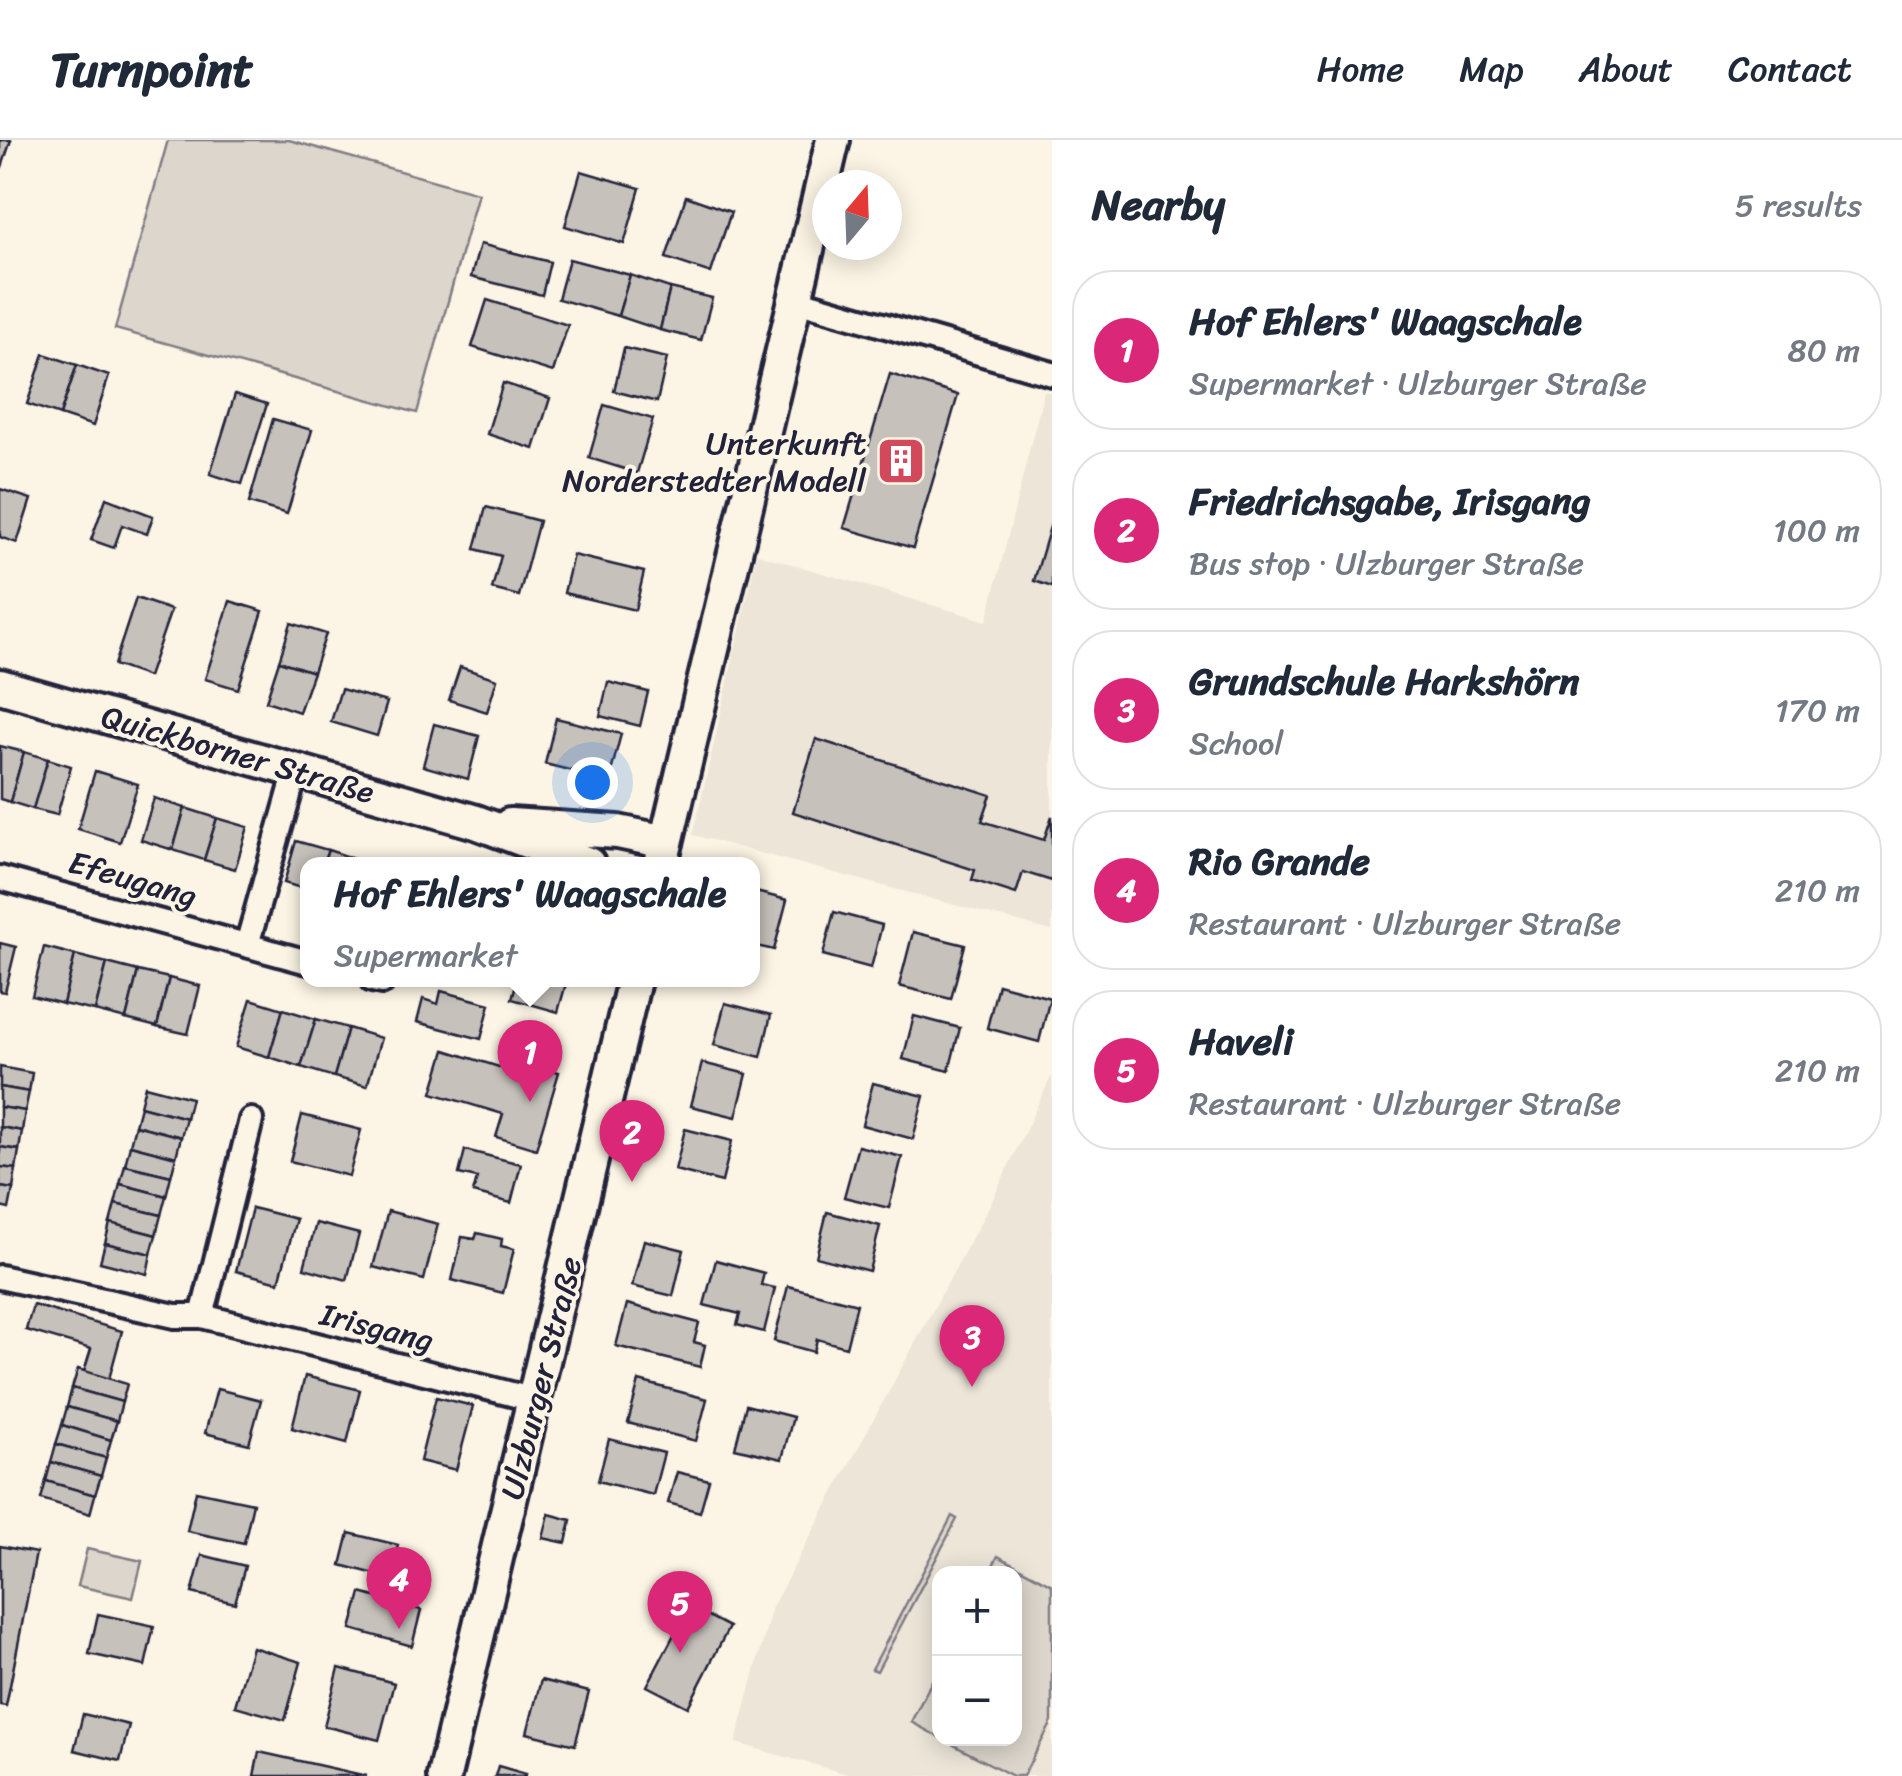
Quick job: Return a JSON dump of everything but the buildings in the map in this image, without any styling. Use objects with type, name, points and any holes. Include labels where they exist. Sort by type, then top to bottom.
[{"type":"main road","points":[[663,853],[833,140]]},
{"type":"main road","name":"Quickborner Straße","points":[[0,686],[476,822],[569,857]]},
{"type":"main road","name":"Quickborner Straße","points":[[476,822],[618,832],[663,853]]},
{"type":"main road","name":"Ulzburger Straße","points":[[444,1776],[632,987]]},
{"type":"street","points":[[796,300],[1052,374]]},
{"type":"street","points":[[247,945],[296,771]]},
{"type":"street","name":"Efeugang","points":[[0,878],[300,960]]},
{"type":"street","points":[[202,1316],[251,1120]]},
{"type":"street","name":"Irisgang","points":[[0,1277],[176,1316],[202,1316],[536,1400]]},
{"type":"shaded area","points":[[168,140],[289,140],[478,193],[417,413],[115,329]]},
{"type":"shaded area","points":[[1044,391],[1052,393],[1052,931],[693,835],[757,554],[987,621]]},
{"type":"shaded area","points":[[1052,1075],[1052,1776],[855,1776],[736,1743],[772,1607],[992,1201]]},
{"type":"shaded area","points":[[952,1516],[957,1519],[877,1671],[872,1669]]},
{"type":"shaded area","points":[[87,1549],[142,1561],[133,1598],[78,1586]]},
{"type":"shaded area","points":[[998,1556],[1017,1566],[993,1566]]},
{"type":"shaded area","points":[[1022,1569],[1052,1585],[1052,1722],[1023,1776],[1013,1776],[955,1746],[1022,1746]]},
{"type":"shaded area","points":[[932,1681],[932,1733],[911,1722]]},
{"type":"place","name":"Unterkunft Norderstedter Modell","points":[[901,461]]},
{"type":"place","name":"Hof Ehlers' Waagschale","points":[[530,1102]]},
{"type":"place","name":"Friedrichsgabe, Irisgang","points":[[632,1182]]},
{"type":"place","name":"Grundschule Harkshörn","points":[[972,1387]]},
{"type":"place","name":"Rio Grande","points":[[399,1629]]},
{"type":"place","name":"Haveli","points":[[680,1653]]}]
